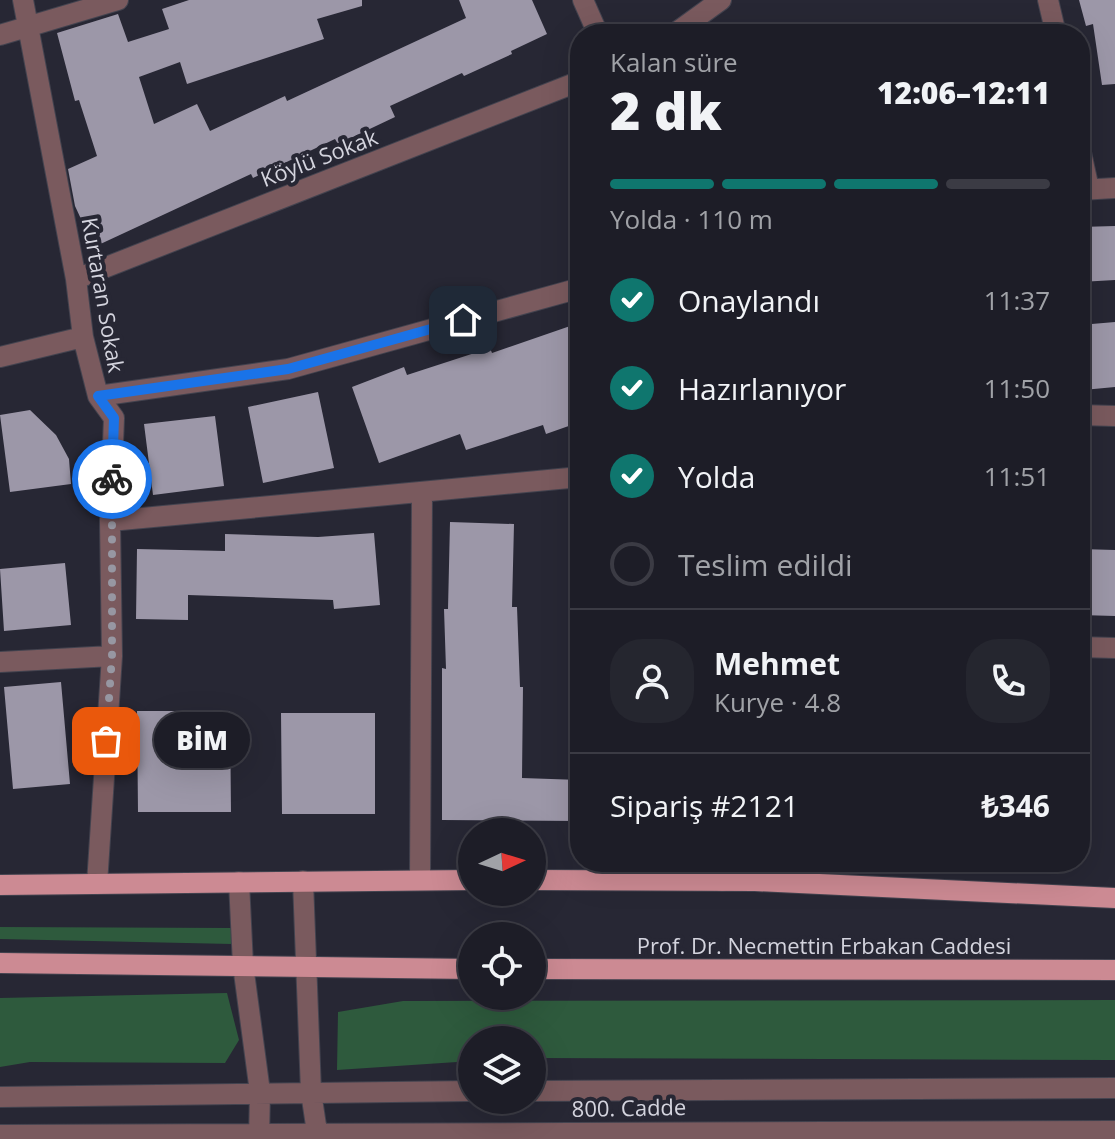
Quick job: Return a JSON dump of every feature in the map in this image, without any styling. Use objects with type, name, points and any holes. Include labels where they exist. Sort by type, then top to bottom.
[{"type":"main road","points":[[546,879],[701,872]]},
{"type":"main road","points":[[737,872],[1115,898]]},
{"type":"main road","points":[[0,885],[458,880]]},
{"type":"main road","points":[[0,963],[458,969]]},
{"type":"main road","name":"Prof. Dr. Necmettin Erbakan Caddesi","points":[[546,969],[1115,970]]},
{"type":"street","name":"Kurtaran Sokak","points":[[23,0],[76,279],[83,337],[98,396],[114,418],[110,521],[112,656],[97,884]]},
{"type":"street","points":[[0,35],[118,0]]},
{"type":"street","points":[[583,0],[594,24]]},
{"type":"street","points":[[688,24],[721,0]]},
{"type":"street","points":[[1048,0],[1054,24]]},
{"type":"street","name":"Köylü Sokak","points":[[76,279],[570,85]]},
{"type":"street","points":[[1090,190],[1115,188]]},
{"type":"street","points":[[98,396],[288,369],[570,291]]},
{"type":"street","points":[[0,357],[83,337]]},
{"type":"street","points":[[1090,415],[1115,416]]},
{"type":"street","points":[[110,521],[570,478]]},
{"type":"street","points":[[420,880],[422,492]]},
{"type":"street","points":[[1090,647],[1115,648]]},
{"type":"street","points":[[0,662],[112,656]]},
{"type":"street","points":[[303,881],[311,1092],[318,1137]]},
{"type":"street","points":[[239,882],[243,965],[260,1092],[259,1136]]},
{"type":"street","name":"800. Cadde","points":[[546,1091],[1115,1088]]},
{"type":"street","points":[[0,1097],[458,1091]]},
{"type":"street","name":"800. Cadde","points":[[0,1135],[318,1137],[725,1131],[1115,1131]]},
{"type":"green space","points":[[0,927],[232,928],[232,944],[0,939]]},
{"type":"green space","points":[[227,993],[239,1040],[225,1063],[30,1062],[0,1067],[0,998]]},
{"type":"green space","points":[[1115,1000],[1115,1060],[546,1058],[546,1026],[458,1026],[458,1062],[337,1070],[338,1012],[403,1001],[458,1001],[458,1010],[546,1010],[546,1001]]},
{"type":"building","points":[[189,0],[362,0],[362,6],[317,19],[324,39],[187,84],[180,62],[139,77],[154,124],[197,104],[210,131],[285,96],[287,101],[466,18],[459,0],[532,0],[547,34],[511,51],[512,54],[390,106],[395,117],[338,144],[335,139],[253,178],[251,174],[94,247],[75,206],[68,169],[97,156],[79,100],[75,101],[57,33],[118,14],[128,42],[169,29],[162,9]]},
{"type":"building","points":[[1079,0],[1115,0],[1115,84],[1102,85],[1093,24],[1085,24]]},
{"type":"building","points":[[1115,226],[1115,280],[1090,281],[1090,227]]},
{"type":"building","points":[[1115,322],[1115,387],[1090,389],[1090,324]]},
{"type":"building","points":[[570,326],[570,426],[546,434],[543,425],[466,450],[460,434],[379,463],[352,387],[404,367],[407,375],[490,348],[492,353]]},
{"type":"building","points":[[318,392],[334,468],[263,483],[248,407]]},
{"type":"building","points":[[30,410],[56,435],[69,459],[71,484],[10,492],[0,415]]},
{"type":"building","points":[[215,416],[224,486],[153,495],[144,424]]},
{"type":"building","points":[[450,522],[514,524],[512,607],[517,607],[520,687],[523,687],[522,778],[570,780],[570,821],[546,821],[546,818],[442,820],[442,668],[446,669],[444,609],[448,609]]},
{"type":"building","points":[[374,533],[380,605],[334,609],[333,600],[188,595],[188,620],[136,619],[137,549],[225,551],[225,534],[318,537]]},
{"type":"building","points":[[1090,549],[1115,550],[1115,616],[1090,615]]},
{"type":"building","points":[[65,563],[71,625],[4,631],[0,569]]},
{"type":"building","points":[[61,682],[70,784],[13,789],[4,687]]},
{"type":"building","points":[[137,711],[230,711],[231,812],[138,812]]},
{"type":"building","points":[[281,713],[375,713],[375,814],[282,814]]},
{"type":"way so far","points":[[106,741],[112,656],[112,479]]},
{"type":"place","name":"BİM","points":[[106,741]]},
{"type":"route","points":[[112,479],[114,418],[98,396],[288,369],[463,320]]}]
